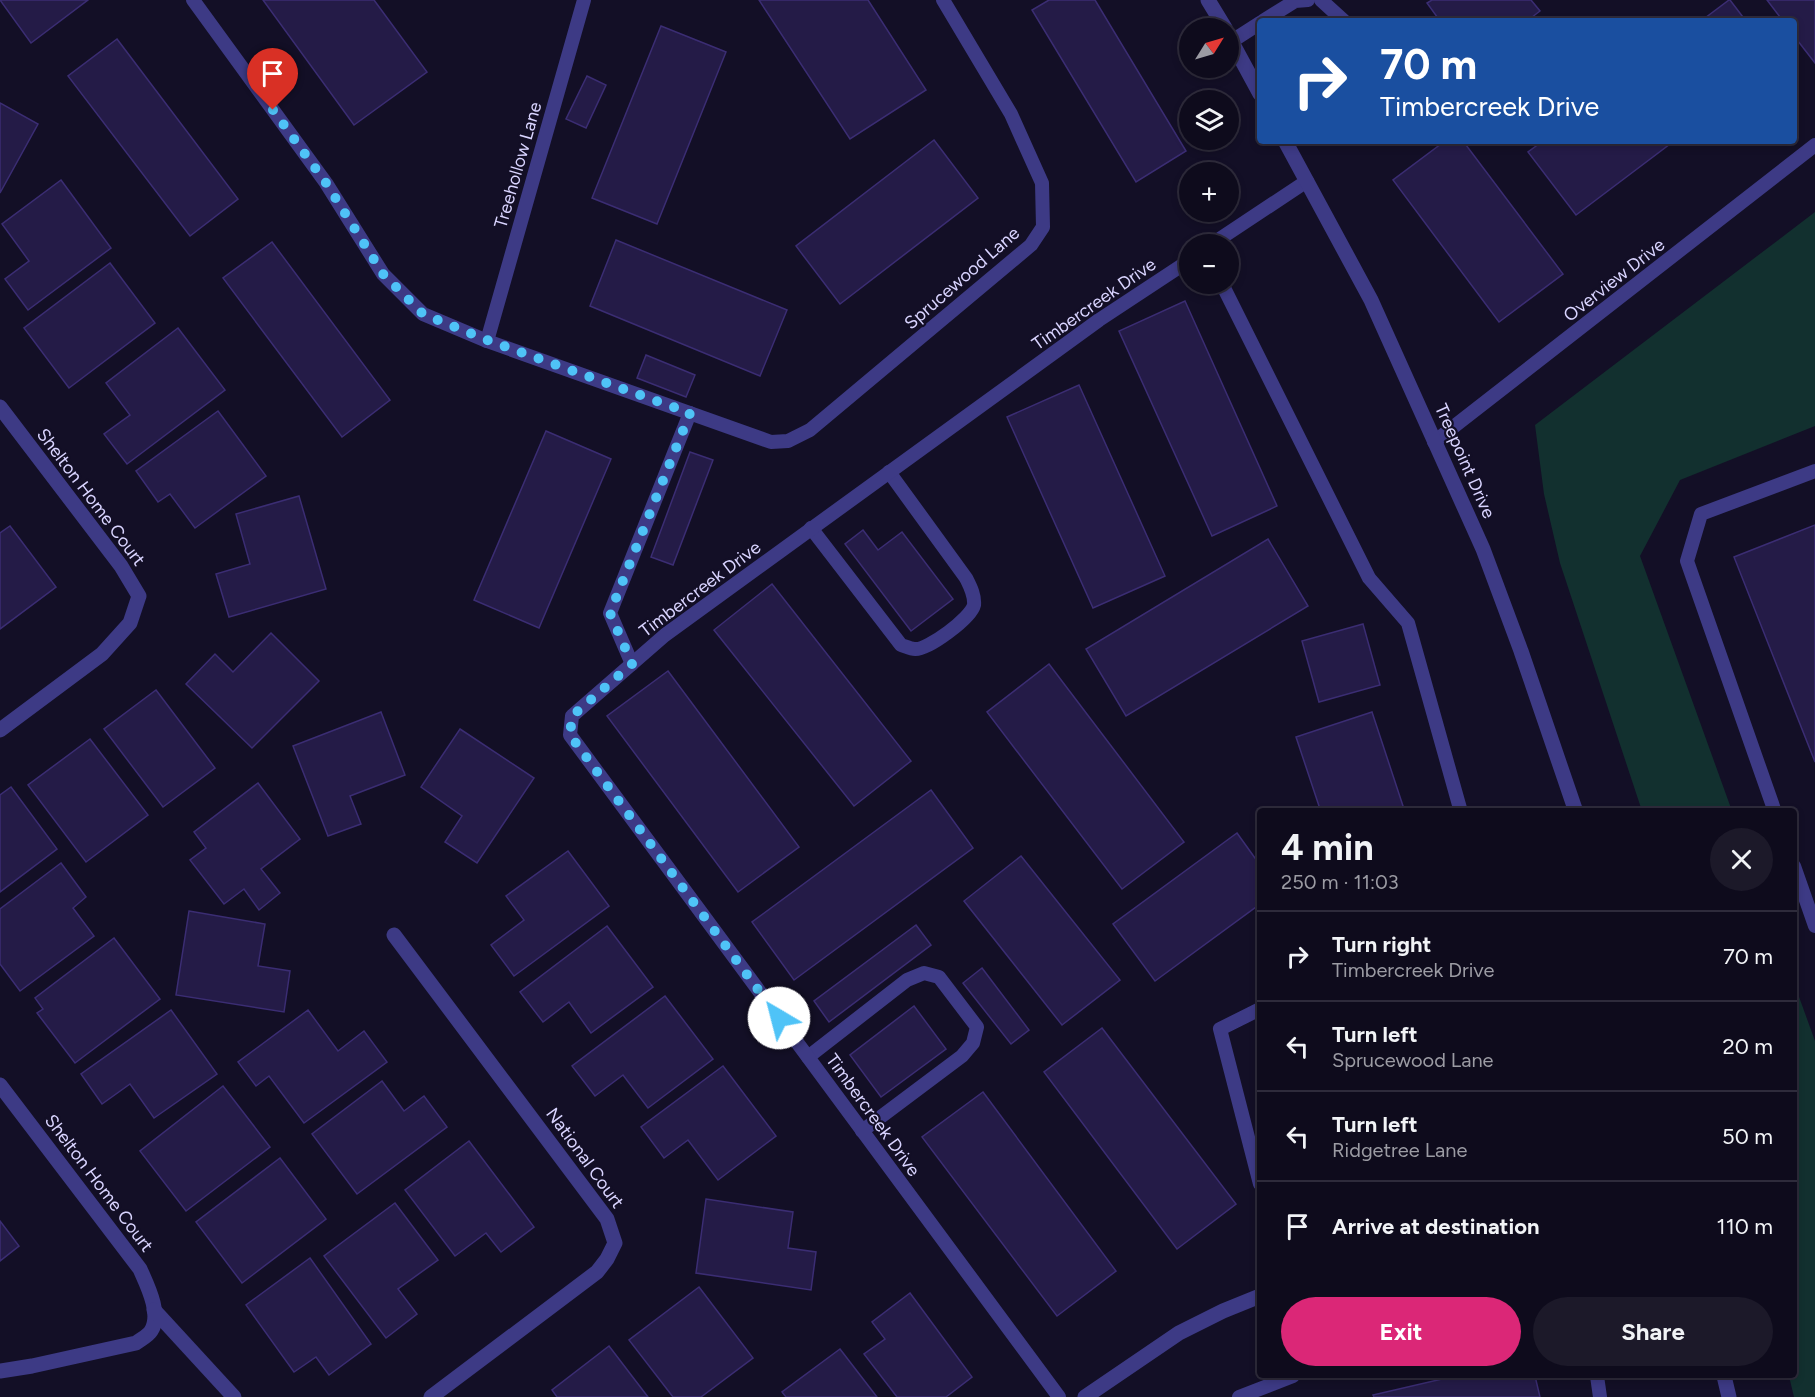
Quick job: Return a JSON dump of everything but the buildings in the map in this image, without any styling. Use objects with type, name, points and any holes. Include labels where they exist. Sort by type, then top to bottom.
[{"type":"street","points":[[1209,0],[1219,18]]},
{"type":"street","points":[[1239,55],[1257,88]]},
{"type":"street","name":"Treepoint Drive","points":[[1287,144],[1371,300],[1483,549],[1521,651],[1575,808]]},
{"type":"street","name":"Shelton Home Court","points":[[0,408],[121,566],[139,596],[130,623],[102,654],[0,730]]},
{"type":"street","name":"National Court","points":[[394,935],[608,1219],[615,1243],[608,1259],[597,1272],[431,1397]]},
{"type":"street","name":"Shelton Home Court","points":[[0,1085],[140,1269],[150,1292],[154,1310]]},
{"type":"street","points":[[1084,1397],[1179,1333],[1257,1297]]},
{"type":"street","points":[[0,1371],[136,1343],[150,1333],[155,1323],[154,1310]]},
{"type":"street","points":[[154,1310],[234,1397]]},
{"type":"street","points":[[1724,1378],[1729,1397]]},
{"type":"lane","points":[[193,0],[326,183],[383,274],[423,314],[487,340],[690,413],[610,613],[632,664]]},
{"type":"lane","name":"Treehollow Lane","points":[[487,340],[584,0]]},
{"type":"lane","name":"Sprucewood Lane","points":[[690,413],[771,442],[788,441],[810,430],[1030,245],[1043,227],[1042,183],[1011,114],[943,0]]},
{"type":"lane","points":[[1268,18],[1295,1],[1308,0]]},
{"type":"lane","points":[[1321,0],[1341,18]]},
{"type":"lane","points":[[1239,31],[1257,24]]},
{"type":"lane","name":"Overview Drive","points":[[1434,442],[1815,146]]},
{"type":"lane","points":[[1227,234],[1307,181]]},
{"type":"lane","name":"Timbercreek Drive","points":[[1059,1397],[570,735],[572,716],[665,634],[1099,320],[1179,267]]},
{"type":"lane","points":[[1227,294],[1369,578],[1408,623],[1460,808]]},
{"type":"lane","points":[[1774,808],[1687,561],[1701,514],[1815,471]]},
{"type":"lane","points":[[811,528],[901,645],[915,650],[930,645],[966,618],[974,606],[972,590],[966,578],[890,472]]},
{"type":"lane","points":[[1797,875],[1815,926]]},
{"type":"lane","points":[[808,1057],[907,980],[924,973],[939,977],[970,1018],[976,1027],[973,1043],[962,1056],[862,1131]]},
{"type":"lane","points":[[1257,1010],[1220,1029],[1257,1172]]},
{"type":"lane","points":[[1239,1397],[1288,1378]]},
{"type":"lane","points":[[1596,1378],[1600,1397]]},
{"type":"green space","points":[[1815,212],[1815,426],[1680,480],[1640,556],[1731,808],[1641,808],[1560,563],[1544,494],[1535,425]]},
{"type":"green space","points":[[1797,991],[1815,1041],[1815,1397],[1794,1397],[1789,1378],[1797,1378]]},
{"type":"route","points":[[273,110],[326,183],[383,274],[423,314],[487,340],[690,413],[610,613],[632,664],[572,716],[570,735],[779,1018]]}]
